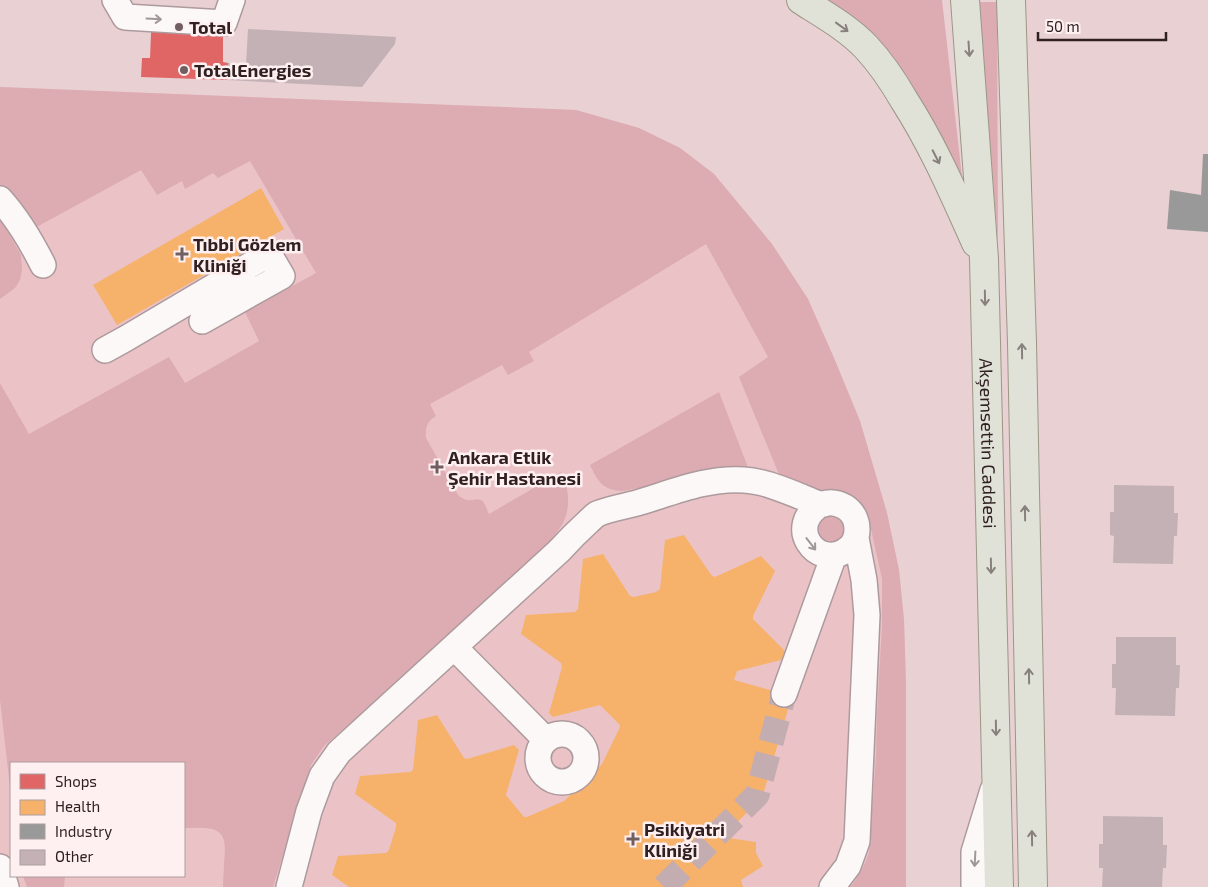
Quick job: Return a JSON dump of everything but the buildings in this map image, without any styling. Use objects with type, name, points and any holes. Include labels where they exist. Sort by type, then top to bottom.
[{"type":"main road","points":[[801,0],[845,29],[866,47],[888,75],[919,123],[984,259]]},
{"type":"main road","name":"Akşemsettin Caddesi","points":[[965,0],[984,259],[999,887]]},
{"type":"main road","name":"Akşemsettin Caddesi","points":[[1011,0],[1022,353],[1033,887]]},
{"type":"lane","points":[[116,0],[126,17],[224,23],[232,0]]},
{"type":"lane","points":[[0,199],[29,237],[43,265]]},
{"type":"lane","points":[[105,350],[269,254],[282,276],[202,322]]},
{"type":"lane","points":[[289,887],[309,811],[322,776],[339,752],[596,514],[699,484],[722,480],[745,480],[776,486],[821,504]]},
{"type":"lane","points":[[832,887],[848,866],[857,841],[867,615],[864,580],[856,538],[856,521],[852,513],[838,504],[821,504],[808,516],[805,524],[807,541],[812,548],[820,553],[834,555],[845,551],[856,538]]},
{"type":"lane","points":[[784,694],[834,555]]},
{"type":"lane","points":[[454,647],[546,740]]},
{"type":"lane","points":[[974,887],[974,852],[997,778]]},
{"type":"lane","points":[[0,867],[6,887]]},
{"type":"shaded area","points":[[823,0],[942,0],[962,177],[919,105]]},
{"type":"shaded area","points":[[977,2],[997,2],[998,242],[980,29]]},
{"type":"shaded area","name":"Ankara Etlik Şehir Hastanesi","points":[[0,87],[576,110],[639,128],[680,148],[714,174],[772,244],[808,299],[860,421],[887,513],[899,570],[904,620],[906,684],[906,887],[0,887]]},
{"type":"shaded area","points":[[0,87],[576,110],[639,128],[680,148],[714,174],[772,244],[808,299],[860,421],[887,513],[899,570],[904,620],[906,684],[906,887],[850,887],[861,871],[869,853],[876,756],[882,625],[882,579],[869,520],[861,504],[853,497],[835,490],[811,490],[782,477],[778,472],[739,377],[768,357],[706,244],[529,352],[534,361],[508,375],[502,365],[430,404],[436,416],[427,425],[426,438],[458,495],[466,500],[481,500],[489,514],[561,472],[566,484],[568,497],[566,517],[545,545],[464,625],[324,746],[311,765],[273,887],[223,887],[225,848],[221,834],[209,828],[185,828],[185,762],[10,762],[10,787],[0,700],[0,383],[29,434],[169,357],[185,383],[259,341],[245,312],[316,273],[250,161],[218,178],[213,173],[185,189],[182,181],[157,195],[141,170],[33,229],[11,195],[0,186]]},
{"type":"shaded area","points":[[0,218],[21,255],[22,270],[20,280],[15,288],[0,299]]},
{"type":"shaded area","points":[[719,392],[749,470],[622,491],[605,487],[598,480],[590,465]]},
{"type":"shaded area","points":[[825,513],[840,516],[847,530],[838,544],[822,544],[813,524]]},
{"type":"shaded area","points":[[23,877],[65,877],[64,887],[27,887]]},
{"type":"tunnel","points":[[664,887],[757,795],[784,694]]},
{"type":"place","name":"Total","points":[[179,27]]},
{"type":"place","name":"TotalEnergies","points":[[184,70]]},
{"type":"place","name":"Tıbbi Gözlem Kliniği","points":[[182,254]]},
{"type":"place","name":"Ankara Etlik Şehir Hastanesi","points":[[437,467]]},
{"type":"place","name":"Psikiyatri Kliniği","points":[[633,839]]}]
